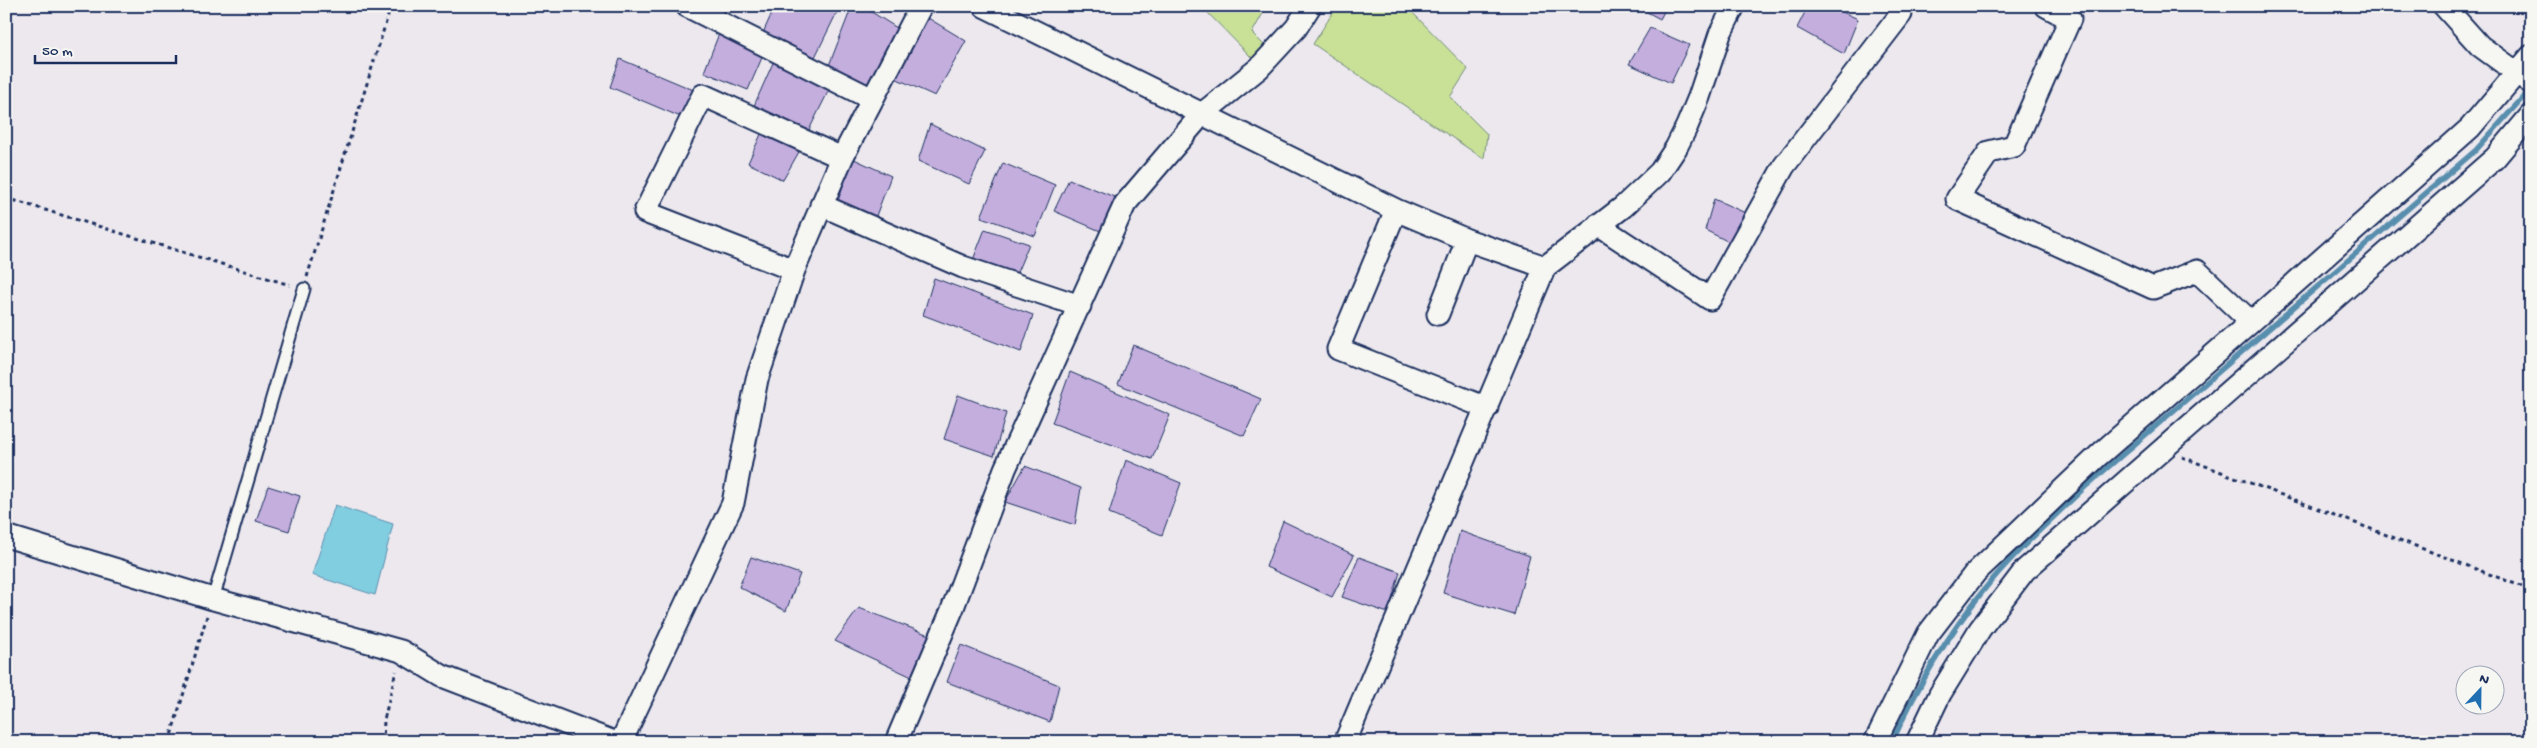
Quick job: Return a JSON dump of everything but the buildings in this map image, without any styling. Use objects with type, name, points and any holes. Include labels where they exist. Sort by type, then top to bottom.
[{"type":"street","points":[[687,6],[872,98]]},
{"type":"street","points":[[620,742],[733,503],[757,379],[794,270],[842,158],[921,6]]},
{"type":"street","points":[[984,6],[1396,210],[1468,240],[1545,267]]},
{"type":"street","points":[[898,741],[952,610],[1005,469],[1125,204],[1202,114],[1259,68],[1296,28],[1310,6]]},
{"type":"street","points":[[1345,742],[1545,267],[1623,207],[1660,172],[1676,148],[1699,97],[1720,34],[1734,6]]},
{"type":"street","points":[[2046,6],[2070,19],[2014,146],[1989,152],[1957,199],[2153,288],[2197,271],[2251,322]]},
{"type":"street","points":[[1875,742],[1928,634],[1975,573],[2099,455],[2408,185],[2470,128],[2526,71],[2480,46],[2444,6]]},
{"type":"street","points":[[1598,225],[1710,299],[1784,166],[1901,9]]},
{"type":"street","points":[[794,270],[645,212],[703,96],[842,158]]},
{"type":"street","points":[[1917,742],[1940,694],[1980,629],[2025,570],[2495,158],[2531,115]]},
{"type":"street","points":[[821,205],[963,267],[1080,306]]},
{"type":"street","points":[[1396,210],[1338,349],[1487,408]]},
{"type":"street","points":[[1438,314],[1468,240]]},
{"type":"street","points":[[6,536],[213,599],[401,651],[442,676],[614,742]]},
{"type":"lane","points":[[213,599],[304,289]]},
{"type":"path","points":[[6,198],[304,289],[391,6]]},
{"type":"path","points":[[2162,450],[2531,590]]},
{"type":"path","points":[[169,742],[213,599]]},
{"type":"path","points":[[383,742],[384,720],[401,651]]},
{"type":"green space","points":[[1201,6],[1267,6],[1252,33],[1267,48],[1254,60]]},
{"type":"green space","points":[[1337,6],[1406,6],[1468,69],[1450,97],[1487,134],[1484,159],[1313,44]]},
{"type":"water","points":[[335,505],[393,524],[375,595],[312,575]]},
{"type":"waterway","points":[[1892,742],[1911,702],[1957,626],[1983,591],[2019,550],[2085,487],[2476,150],[2526,94]]}]
